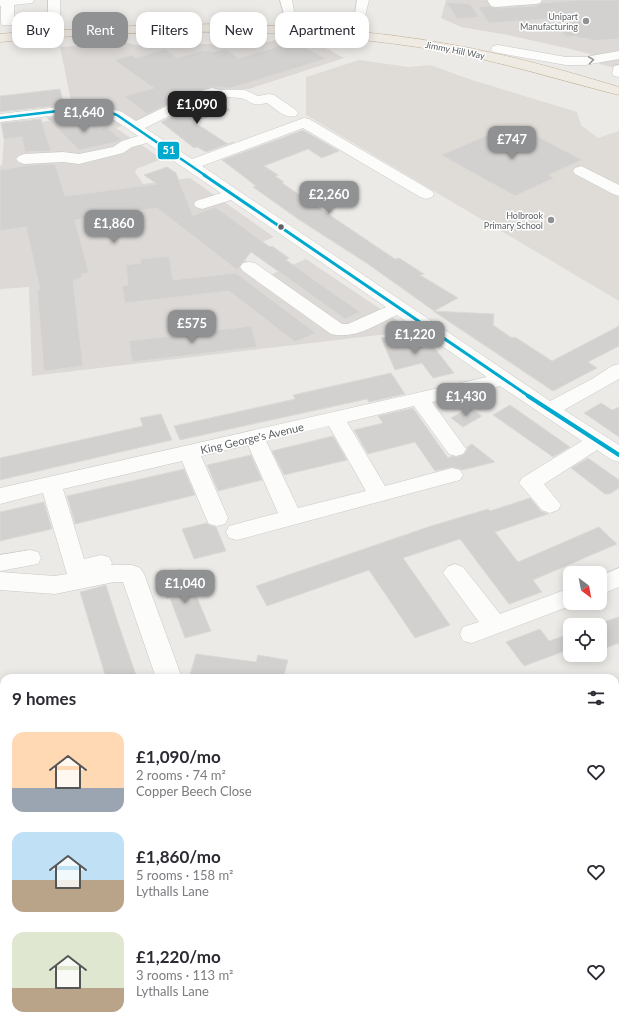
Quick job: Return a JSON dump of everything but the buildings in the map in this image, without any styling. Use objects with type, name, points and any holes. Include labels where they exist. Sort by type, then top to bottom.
[{"type":"highway","name":"Jimmy Hill Way","points":[[0,29],[183,20],[282,21],[389,31],[498,49],[619,81]]},
{"type":"highway","name":"Jimmy Hill Way","points":[[0,38],[173,28],[255,28],[334,33],[424,44],[471,53],[530,66],[619,91]]},
{"type":"street","points":[[12,22],[7,22],[5,1],[28,0]]},
{"type":"street","points":[[54,0],[54,12]]},
{"type":"street","points":[[493,0],[495,3],[536,0]]},
{"type":"street","points":[[498,49],[566,61],[619,55]]},
{"type":"street","points":[[135,127],[198,96],[212,92],[221,94],[244,94],[256,101],[269,98],[291,113]]},
{"type":"street","points":[[0,118],[97,104],[112,112],[549,410],[619,455]]},
{"type":"street","points":[[191,165],[304,122],[426,194]]},
{"type":"street","points":[[24,159],[63,157],[79,159],[118,150],[127,144],[150,137]]},
{"type":"street","points":[[581,171],[619,191]]},
{"type":"street","points":[[202,204],[234,194]]},
{"type":"street","points":[[249,267],[338,330],[352,329],[400,307]]},
{"type":"street","points":[[549,410],[599,383],[619,370]]},
{"type":"street","name":"King George's Avenue","points":[[0,496],[335,419],[492,382],[503,378]]},
{"type":"street","points":[[419,399],[456,449]]},
{"type":"street","points":[[335,419],[379,495]]},
{"type":"street","points":[[254,437],[291,517]]},
{"type":"street","points":[[550,505],[530,483],[597,441]]},
{"type":"street","points":[[189,452],[217,518]]},
{"type":"street","points":[[237,532],[452,475]]},
{"type":"street","points":[[51,484],[76,569],[101,563]]},
{"type":"street","points":[[0,563],[30,558]]},
{"type":"street","points":[[0,581],[55,584],[114,573],[132,574],[168,674]]},
{"type":"street","points":[[454,573],[495,625]]},
{"type":"street","points":[[607,583],[619,577]]},
{"type":"street","points":[[472,634],[563,600]]},
{"type":"shaded area","points":[[446,0],[619,0],[619,69],[600,64],[590,54],[508,35],[461,27],[441,18]]},
{"type":"shaded area","points":[[275,40],[275,48],[326,48],[344,58],[249,89],[213,89],[152,115],[116,128],[162,159],[136,169],[135,172],[143,184],[190,178],[274,237],[235,253],[268,276],[306,259],[413,331],[32,376],[29,287],[0,289],[0,166],[2,165],[4,139],[14,127],[76,116],[71,101],[60,48],[72,46],[72,48],[128,48],[128,43],[136,45],[136,48],[202,48],[202,44],[210,44],[210,48],[267,48],[267,42]]},
{"type":"shaded area","name":"Holbrook Primary School","points":[[359,60],[409,67],[430,65],[472,80],[577,112],[581,125],[598,138],[619,131],[619,301],[306,115],[306,77]]},
{"type":"transit line","name":"51","points":[[0,118],[83,108],[97,108],[117,115],[549,410],[619,455]]},
{"type":"place","name":"Unipart Manufacturing","points":[[586,21]]},
{"type":"place","name":"Holbrook Primary School","points":[[551,220]]}]
